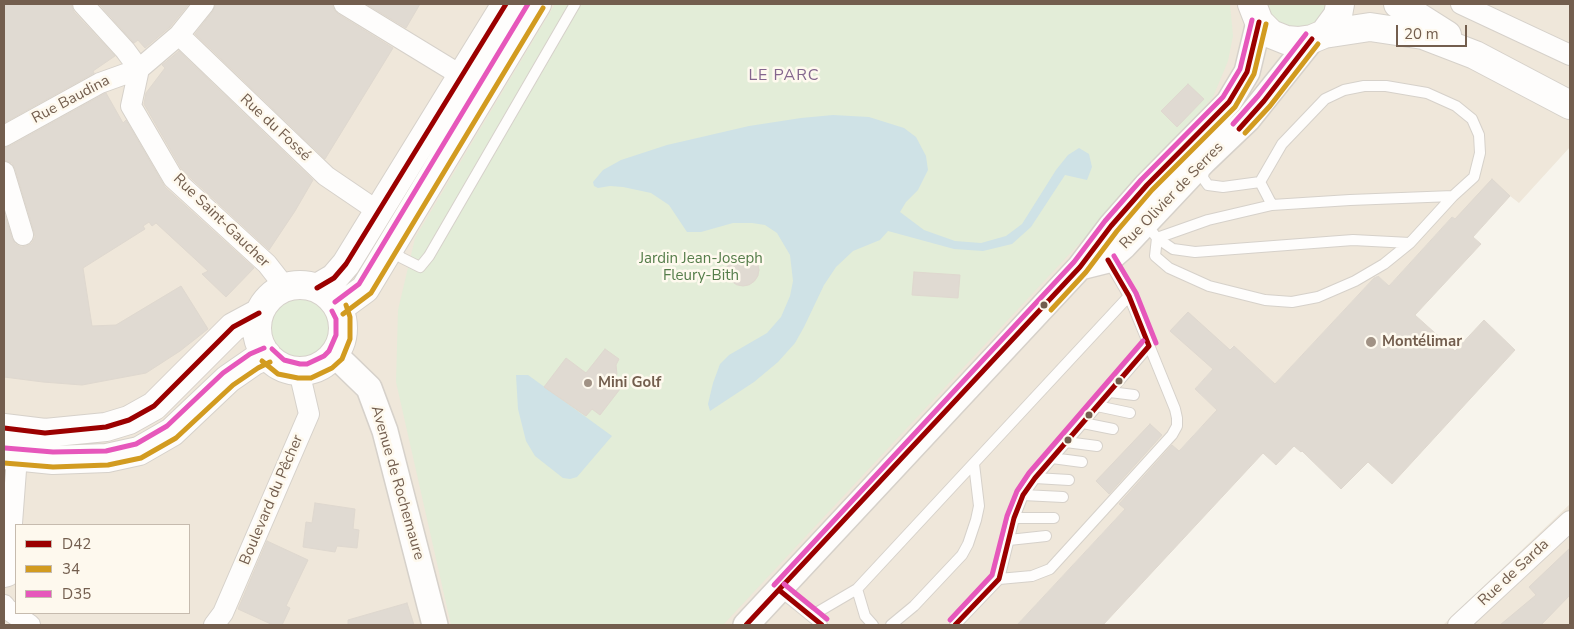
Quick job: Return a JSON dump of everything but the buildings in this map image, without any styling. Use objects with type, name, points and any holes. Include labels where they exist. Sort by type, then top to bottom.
[{"type":"main road","points":[[317,288],[334,278],[346,264],[380,212],[506,4]]},
{"type":"main road","points":[[340,308],[365,289],[537,4]]},
{"type":"main road","points":[[1406,5],[1475,55]]},
{"type":"main road","points":[[1256,13],[1271,34],[1286,40],[1298,41],[1334,19],[1370,27],[1423,35],[1475,55],[1570,105]]},
{"type":"main road","points":[[301,284],[317,288],[330,296],[340,308],[343,318],[343,337],[335,355],[328,362],[309,371],[281,367],[266,355],[261,346],[257,324],[259,313],[269,297],[285,287],[301,284]]},
{"type":"main road","points":[[4,428],[45,433],[106,427],[129,420],[154,406],[233,327],[259,313]]},
{"type":"main road","points":[[10,456],[53,460],[107,458],[138,452],[172,432],[228,379],[266,355]]},
{"type":"street","points":[[83,4],[125,50],[139,69],[179,35],[204,4]]},
{"type":"street","points":[[344,4],[462,76]]},
{"type":"street","points":[[1461,4],[1570,55]]},
{"type":"street","points":[[1370,27],[1385,16],[1406,5]]},
{"type":"street","name":"Rue Olivier de Serres","points":[[746,625],[1080,267],[1111,226],[1147,185],[1229,102],[1247,72],[1256,13]]},
{"type":"street","name":"Rue Olivier de Serres","points":[[1080,267],[1108,260],[1124,246],[1151,230],[1204,161],[1248,120],[1334,19]]},
{"type":"street","name":"Rue du Fossé","points":[[179,35],[326,176],[380,212]]},
{"type":"street","name":"Rue Baudina","points":[[4,136],[100,83],[139,69]]},
{"type":"street","name":"Rue Saint-Gaucher","points":[[139,69],[130,106],[173,178],[267,264],[285,287]]},
{"type":"street","points":[[4,172],[24,234]]},
{"type":"street","name":"Avenue de Rochemaure","points":[[335,355],[369,388],[385,431],[435,625]]},
{"type":"street","name":"Boulevard du Pêcher","points":[[214,625],[223,613],[309,414],[299,371]]},
{"type":"street","points":[[6,577],[10,456]]},
{"type":"street","name":"Rue de Sarda","points":[[1458,625],[1570,521]]},
{"type":"street","points":[[4,605],[30,625]]},
{"type":"lane","points":[[389,249],[420,267],[430,256],[576,4]]},
{"type":"lane","points":[[1147,185],[1155,256],[1169,268],[1209,286],[1265,300],[1292,302],[1318,298],[1355,281],[1384,264],[1410,243],[1453,196],[1474,177],[1480,153],[1479,135],[1472,119],[1456,106],[1427,93],[1386,86],[1364,86],[1344,90],[1325,99],[1282,144],[1260,182]]},
{"type":"lane","points":[[1204,161],[1203,178],[1208,185],[1223,187],[1260,182]]},
{"type":"lane","points":[[1260,182],[1272,205]]},
{"type":"lane","points":[[1151,230],[1208,220],[1272,205],[1453,196]]},
{"type":"lane","points":[[1151,230],[1173,249],[1195,252],[1354,240],[1410,243]]},
{"type":"lane","points":[[999,579],[1032,576],[1050,569],[1172,435],[1177,426],[1177,418],[1129,296],[1108,260]]},
{"type":"lane","points":[[811,616],[857,589],[1129,296]]},
{"type":"lane","points":[[955,625],[999,579],[1014,518],[1023,495],[1035,478],[1149,346]]},
{"type":"lane","points":[[1110,392],[1134,394]]},
{"type":"lane","points":[[1097,406],[1130,413]]},
{"type":"lane","points":[[1082,423],[1113,429]]},
{"type":"lane","points":[[1066,442],[1097,446]]},
{"type":"lane","points":[[1052,458],[1082,462]]},
{"type":"lane","points":[[891,625],[914,606],[962,555],[968,544],[979,506],[974,464]]},
{"type":"lane","points":[[1035,478],[1069,480]]},
{"type":"lane","points":[[1023,495],[1063,497]]},
{"type":"lane","points":[[1014,518],[1054,518]]},
{"type":"lane","points":[[1009,540],[1046,536]]},
{"type":"lane","points":[[857,589],[865,616],[873,625]]},
{"type":"lane","points":[[779,590],[822,625]]},
{"type":"shaded area","points":[[4,4],[1570,4],[1570,147],[1519,203],[1510,196],[1473,236],[1452,217],[1389,286],[1377,275],[1275,384],[1233,346],[1195,389],[1224,416],[1201,427],[1017,625],[4,625]]},
{"type":"shaded area","points":[[833,115],[869,117],[904,128],[916,137],[926,156],[928,170],[918,190],[906,202],[900,212],[924,230],[955,241],[981,243],[1006,236],[1022,224],[1056,170],[1068,155],[1079,148],[1089,154],[1092,167],[1087,180],[1065,175],[1031,227],[1012,244],[983,251],[954,249],[888,231],[880,240],[853,251],[836,267],[824,285],[795,343],[778,362],[754,382],[710,411],[708,404],[720,364],[729,355],[767,333],[781,317],[790,296],[793,281],[790,255],[777,233],[765,225],[733,223],[701,232],[687,232],[669,205],[651,193],[623,187],[610,186],[598,188],[594,186],[593,182],[603,170],[621,160],[667,145],[749,126]]},
{"type":"shaded area","points":[[516,375],[528,375],[612,436],[577,477],[563,478],[535,456],[526,441],[518,409]]},
{"type":"shaded area","points":[[1570,504],[1570,625],[1443,625]]},
{"type":"green space","name":"Jardin Jean-Joseph Fleury-Bith","points":[[555,4],[1230,4],[1233,36],[1228,61],[1213,97],[1174,142],[723,625],[451,625],[396,382],[398,310],[415,238]]},
{"type":"green space","points":[[1266,4],[1331,4],[1318,23],[1298,30],[1278,23],[1271,16]]},
{"type":"green space","points":[[301,297],[313,299],[323,306],[330,316],[332,328],[330,340],[323,350],[313,357],[301,359],[289,357],[279,350],[272,340],[270,328],[272,316],[279,306],[289,299]]},
{"type":"transit line","name":"D42","points":[[317,288],[334,278],[346,264],[506,4]]},
{"type":"transit line","name":"D35","points":[[335,302],[359,284],[528,4]]},
{"type":"transit line","name":"34","points":[[343,314],[371,293],[543,8]]},
{"type":"transit line","name":"D35","points":[[774,585],[1074,262],[1105,221],[1141,180],[1223,97],[1240,69],[1252,20]]},
{"type":"transit line","name":"D42","points":[[746,625],[1080,267],[1111,226],[1147,185],[1229,102],[1247,72],[1259,22]]},
{"type":"transit line","name":"34","points":[[1051,310],[1086,272],[1117,231],[1152,190],[1235,107],[1254,74],[1266,24]]},
{"type":"transit line","name":"D35","points":[[1233,124],[1258,96],[1306,34]]},
{"type":"transit line","name":"D42","points":[[1239,129],[1264,101],[1312,39]]},
{"type":"transit line","name":"34","points":[[1245,133],[1270,106],[1318,44]]},
{"type":"transit line","name":"D35","points":[[1114,256],[1136,293],[1156,343]]},
{"type":"transit line","name":"D42","points":[[1108,260],[1129,296],[1149,346]]},
{"type":"transit line","name":"34","points":[[262,361],[278,374],[298,378],[311,378],[332,368],[342,359],[350,339],[350,317],[346,305]]},
{"type":"transit line","name":"D35","points":[[272,349],[284,360],[300,364],[307,364],[324,356],[329,351],[336,335],[336,319],[332,311]]},
{"type":"transit line","name":"D42","points":[[4,428],[45,433],[106,427],[129,420],[154,406],[233,327],[259,313]]},
{"type":"transit line","name":"D35","points":[[950,620],[992,575],[1007,516],[1017,491],[1029,473],[1143,341]]},
{"type":"transit line","name":"D42","points":[[955,625],[999,579],[1014,518],[1023,495],[1035,478],[1149,346]]},
{"type":"transit line","name":"D35","points":[[5,448],[53,452],[106,451],[136,444],[167,426],[223,373],[250,354],[264,348]]},
{"type":"transit line","name":"34","points":[[4,463],[53,467],[108,465],[141,458],[176,438],[233,385],[270,362]]},
{"type":"transit line","name":"D35","points":[[784,584],[827,619]]},
{"type":"transit line","name":"D42","points":[[779,590],[822,625]]},
{"type":"place","name":"Montélimar","points":[[1371,342]]},
{"type":"place","name":"Mini Golf","points":[[588,383]]},
{"type":"district","name":"LE PARC","points":[[784,76]]}]
